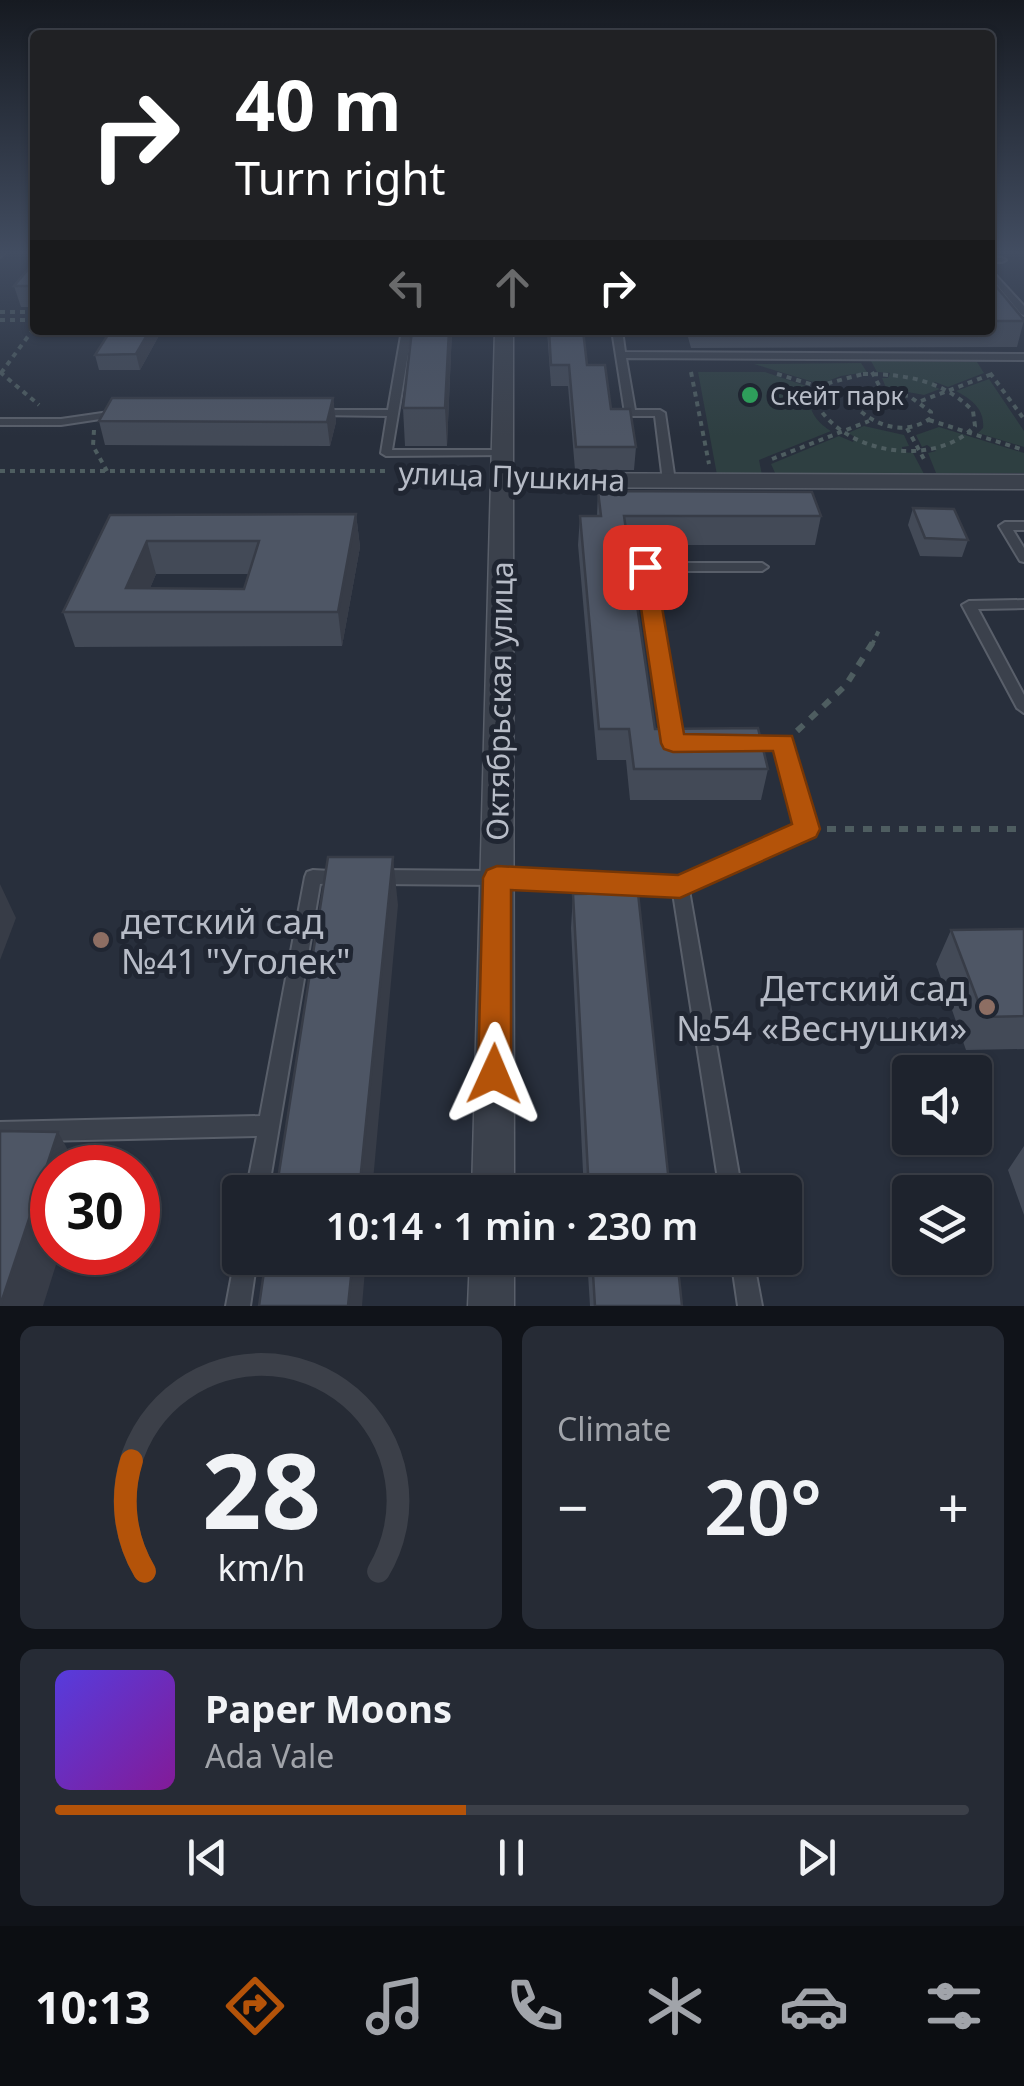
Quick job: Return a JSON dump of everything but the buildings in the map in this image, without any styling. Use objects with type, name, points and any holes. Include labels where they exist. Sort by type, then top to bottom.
[{"type":"street","name":"Октябрьская улица","points":[[493,1175],[504,335]]},
{"type":"street","name":"улица Пушкина","points":[[502,467],[670,480],[1024,482]]},
{"type":"street","points":[[492,1275],[492,1306]]},
{"type":"lane","points":[[407,335],[386,453],[502,467]]},
{"type":"lane","points":[[618,335],[630,413],[660,413],[670,480]]},
{"type":"lane","points":[[621,355],[1024,357]]},
{"type":"lane","points":[[308,412],[393,413]]},
{"type":"lane","points":[[0,422],[61,422],[127,413]]},
{"type":"lane","points":[[1024,526],[1006,526],[1024,558]]},
{"type":"lane","points":[[692,743],[673,743],[645,567],[762,567]]},
{"type":"lane","points":[[1024,604],[968,604],[1024,708]]},
{"type":"lane","points":[[260,1175],[313,877],[497,878],[680,886],[806,829],[784,742],[728,743]]},
{"type":"lane","points":[[680,886],[728,1175]]},
{"type":"lane","points":[[0,1132],[268,1126]]},
{"type":"lane","points":[[238,1306],[243,1275]]},
{"type":"lane","points":[[745,1275],[750,1306]]},
{"type":"path","points":[[0,320],[30,323]]},
{"type":"path","points":[[30,331],[1,373],[61,422]]},
{"type":"path","points":[[985,366],[1024,419]]},
{"type":"path","points":[[691,368],[712,480]]},
{"type":"path","points":[[774,373],[860,399],[886,393],[920,401],[931,412],[929,420]]},
{"type":"path","points":[[877,374],[907,377],[948,390],[973,412],[976,419],[972,434],[948,446],[919,450],[879,446],[840,432],[816,408],[822,388],[838,379],[877,374]]},
{"type":"path","points":[[920,401],[992,374]]},
{"type":"path","points":[[860,399],[858,410],[870,420],[906,428],[929,420],[1024,450]]},
{"type":"path","points":[[95,418],[93,446],[108,471]]},
{"type":"path","points":[[772,481],[765,462],[870,420]]},
{"type":"path","points":[[906,428],[936,481]]},
{"type":"path","name":"улица Пушкина","points":[[444,471],[470,480],[502,467]]},
{"type":"path","name":"улица Пушкина","points":[[0,471],[404,471]]},
{"type":"path","points":[[784,742],[840,696],[868,658],[880,628]]},
{"type":"path","points":[[806,829],[1024,829]]},
{"type":"shaded area","points":[[871,361],[977,362],[984,373],[948,387],[935,382],[933,386],[940,389],[924,395],[886,388],[882,378],[888,378],[890,373],[877,372]]},
{"type":"shaded area","points":[[861,363],[867,372],[820,384],[754,364]]},
{"type":"shaded area","points":[[698,372],[765,372],[815,389],[810,401],[813,413],[831,431],[759,460],[762,475],[717,475]]},
{"type":"shaded area","points":[[989,379],[1024,431],[1024,447],[978,433],[983,428],[979,410],[956,391]]},
{"type":"shaded area","points":[[864,426],[904,435],[909,446],[902,447],[902,452],[913,453],[924,474],[776,475],[771,464],[839,436],[853,442],[855,437],[848,433]]},
{"type":"shaded area","points":[[939,427],[1024,453],[1024,473],[936,473],[928,453],[936,451],[927,445],[922,447],[916,435]]},
{"type":"place","name":"Скейт парк","points":[[750,395]]},
{"type":"place","name":"детский сад №41 \"Уголек\"","points":[[101,940]]},
{"type":"place","name":"Детский сад №54 «Веснушки»","points":[[987,1007]]},
{"type":"route","points":[[494,1074],[497,878],[680,886],[806,829],[784,742],[673,743],[645,567]]}]
